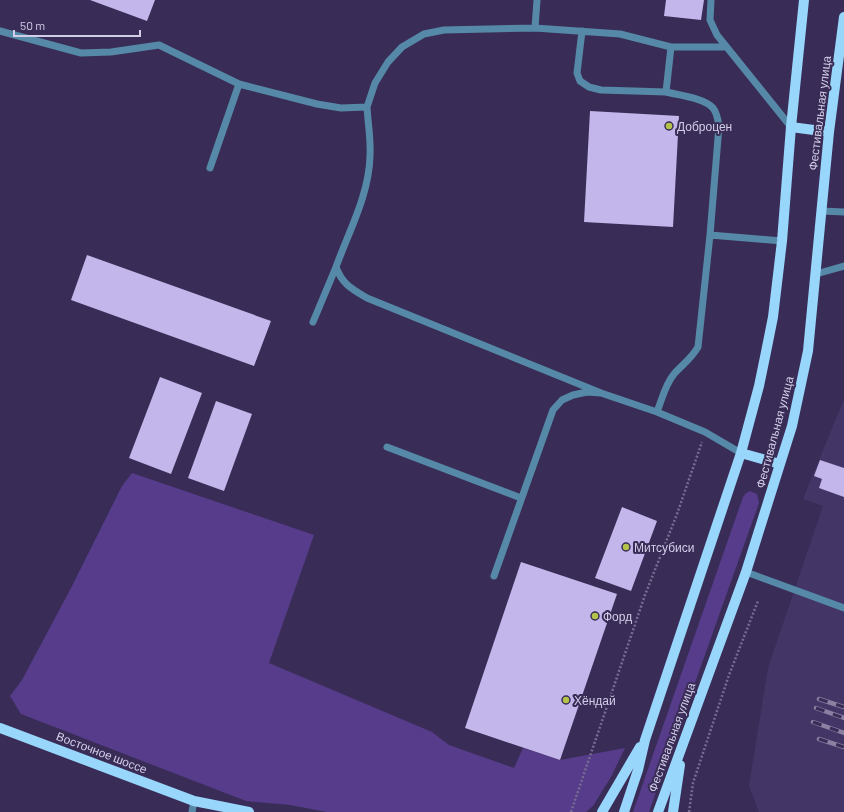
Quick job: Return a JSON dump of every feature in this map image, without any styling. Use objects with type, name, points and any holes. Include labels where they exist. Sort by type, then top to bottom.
[{"type":"main road","name":"Фестивальная улица","points":[[645,740],[741,453],[766,352],[773,317],[782,241],[791,127],[804,0]]},
{"type":"main road","name":"Фестивальная улица","points":[[658,812],[746,572],[792,426],[808,351],[829,132],[844,17]]},
{"type":"main road","points":[[791,127],[829,132]]},
{"type":"main road","points":[[741,453],[780,464]]},
{"type":"main road","name":"Восточное шоссе","points":[[0,728],[194,801],[249,812]]},
{"type":"main road","points":[[673,812],[685,736]]},
{"type":"main road","points":[[602,812],[645,740]]},
{"type":"main road","points":[[624,812],[638,770],[645,740]]},
{"type":"main road","name":"Восточное шоссе","points":[[194,801],[212,812]]},
{"type":"lane","points":[[535,28],[537,0]]},
{"type":"lane","points":[[711,0],[710,20],[717,35],[791,127]]},
{"type":"lane","points":[[313,322],[364,195],[369,173],[370,155],[367,108],[375,83],[388,62],[402,47],[424,34],[444,30],[535,28],[582,30],[620,34],[671,47],[726,47]]},
{"type":"lane","points":[[582,30],[577,72],[580,81],[589,87],[601,90],[666,92],[704,102],[713,107],[717,115],[719,126],[710,235],[698,348],[692,357],[674,374],[668,383],[657,412]]},
{"type":"lane","points":[[0,31],[81,53],[111,52],[158,45],[239,84],[317,104],[341,108],[367,108]]},
{"type":"lane","points":[[666,92],[671,47]]},
{"type":"lane","points":[[210,168],[239,84]]},
{"type":"lane","points":[[821,210],[844,212]]},
{"type":"lane","points":[[710,235],[782,241]]},
{"type":"lane","points":[[816,274],[844,266]]},
{"type":"lane","points":[[336,267],[340,277],[345,283],[367,298],[601,393],[657,412],[705,432],[741,453]]},
{"type":"lane","points":[[494,576],[553,410],[562,400],[573,395],[587,392],[601,393]]},
{"type":"lane","points":[[388,447],[521,498]]},
{"type":"lane","points":[[746,572],[844,608]]},
{"type":"lane","points":[[192,812],[194,801]]},
{"type":"path","points":[[571,812],[645,595],[677,514],[705,432]]},
{"type":"path","points":[[689,812],[694,783],[729,675],[758,601]]},
{"type":"shaded area","points":[[844,399],[844,812],[759,812],[749,786],[768,668],[823,506],[803,499]]},
{"type":"shaded area","points":[[132,473],[314,535],[269,663],[432,732],[449,745],[514,768],[523,748],[560,760],[625,748],[611,777],[593,806],[586,812],[327,812],[290,805],[246,801],[21,714],[10,696],[22,680],[71,588],[122,486]]},
{"type":"shaded area","points":[[750,491],[757,494],[759,503],[649,812],[633,812],[743,497]]},
{"type":"building","points":[[90,0],[155,0],[147,21]]},
{"type":"building","points":[[666,0],[704,0],[701,20],[664,16]]},
{"type":"building","points":[[590,111],[679,116],[673,227],[584,222]]},
{"type":"building","points":[[87,255],[271,321],[254,366],[71,300]]},
{"type":"building","points":[[160,377],[202,393],[171,474],[129,458]]},
{"type":"building","points":[[216,401],[252,414],[224,491],[188,478]]},
{"type":"building","points":[[820,460],[844,468],[844,497],[819,488],[822,479],[814,476]]},
{"type":"building","points":[[622,507],[657,521],[631,591],[595,578]]},
{"type":"building","points":[[521,562],[617,594],[560,760],[465,728]]},
{"type":"railway","points":[[819,699],[844,707]]},
{"type":"railway","points":[[816,708],[844,718]]},
{"type":"railway","points":[[813,722],[844,733]]},
{"type":"railway","points":[[819,739],[844,747]]},
{"type":"place","name":"Доброцен","points":[[669,126]]},
{"type":"place","name":"Митсубиси","points":[[626,547]]},
{"type":"place","name":"Форд","points":[[595,616]]},
{"type":"place","name":"Хёндай","points":[[566,700]]}]
